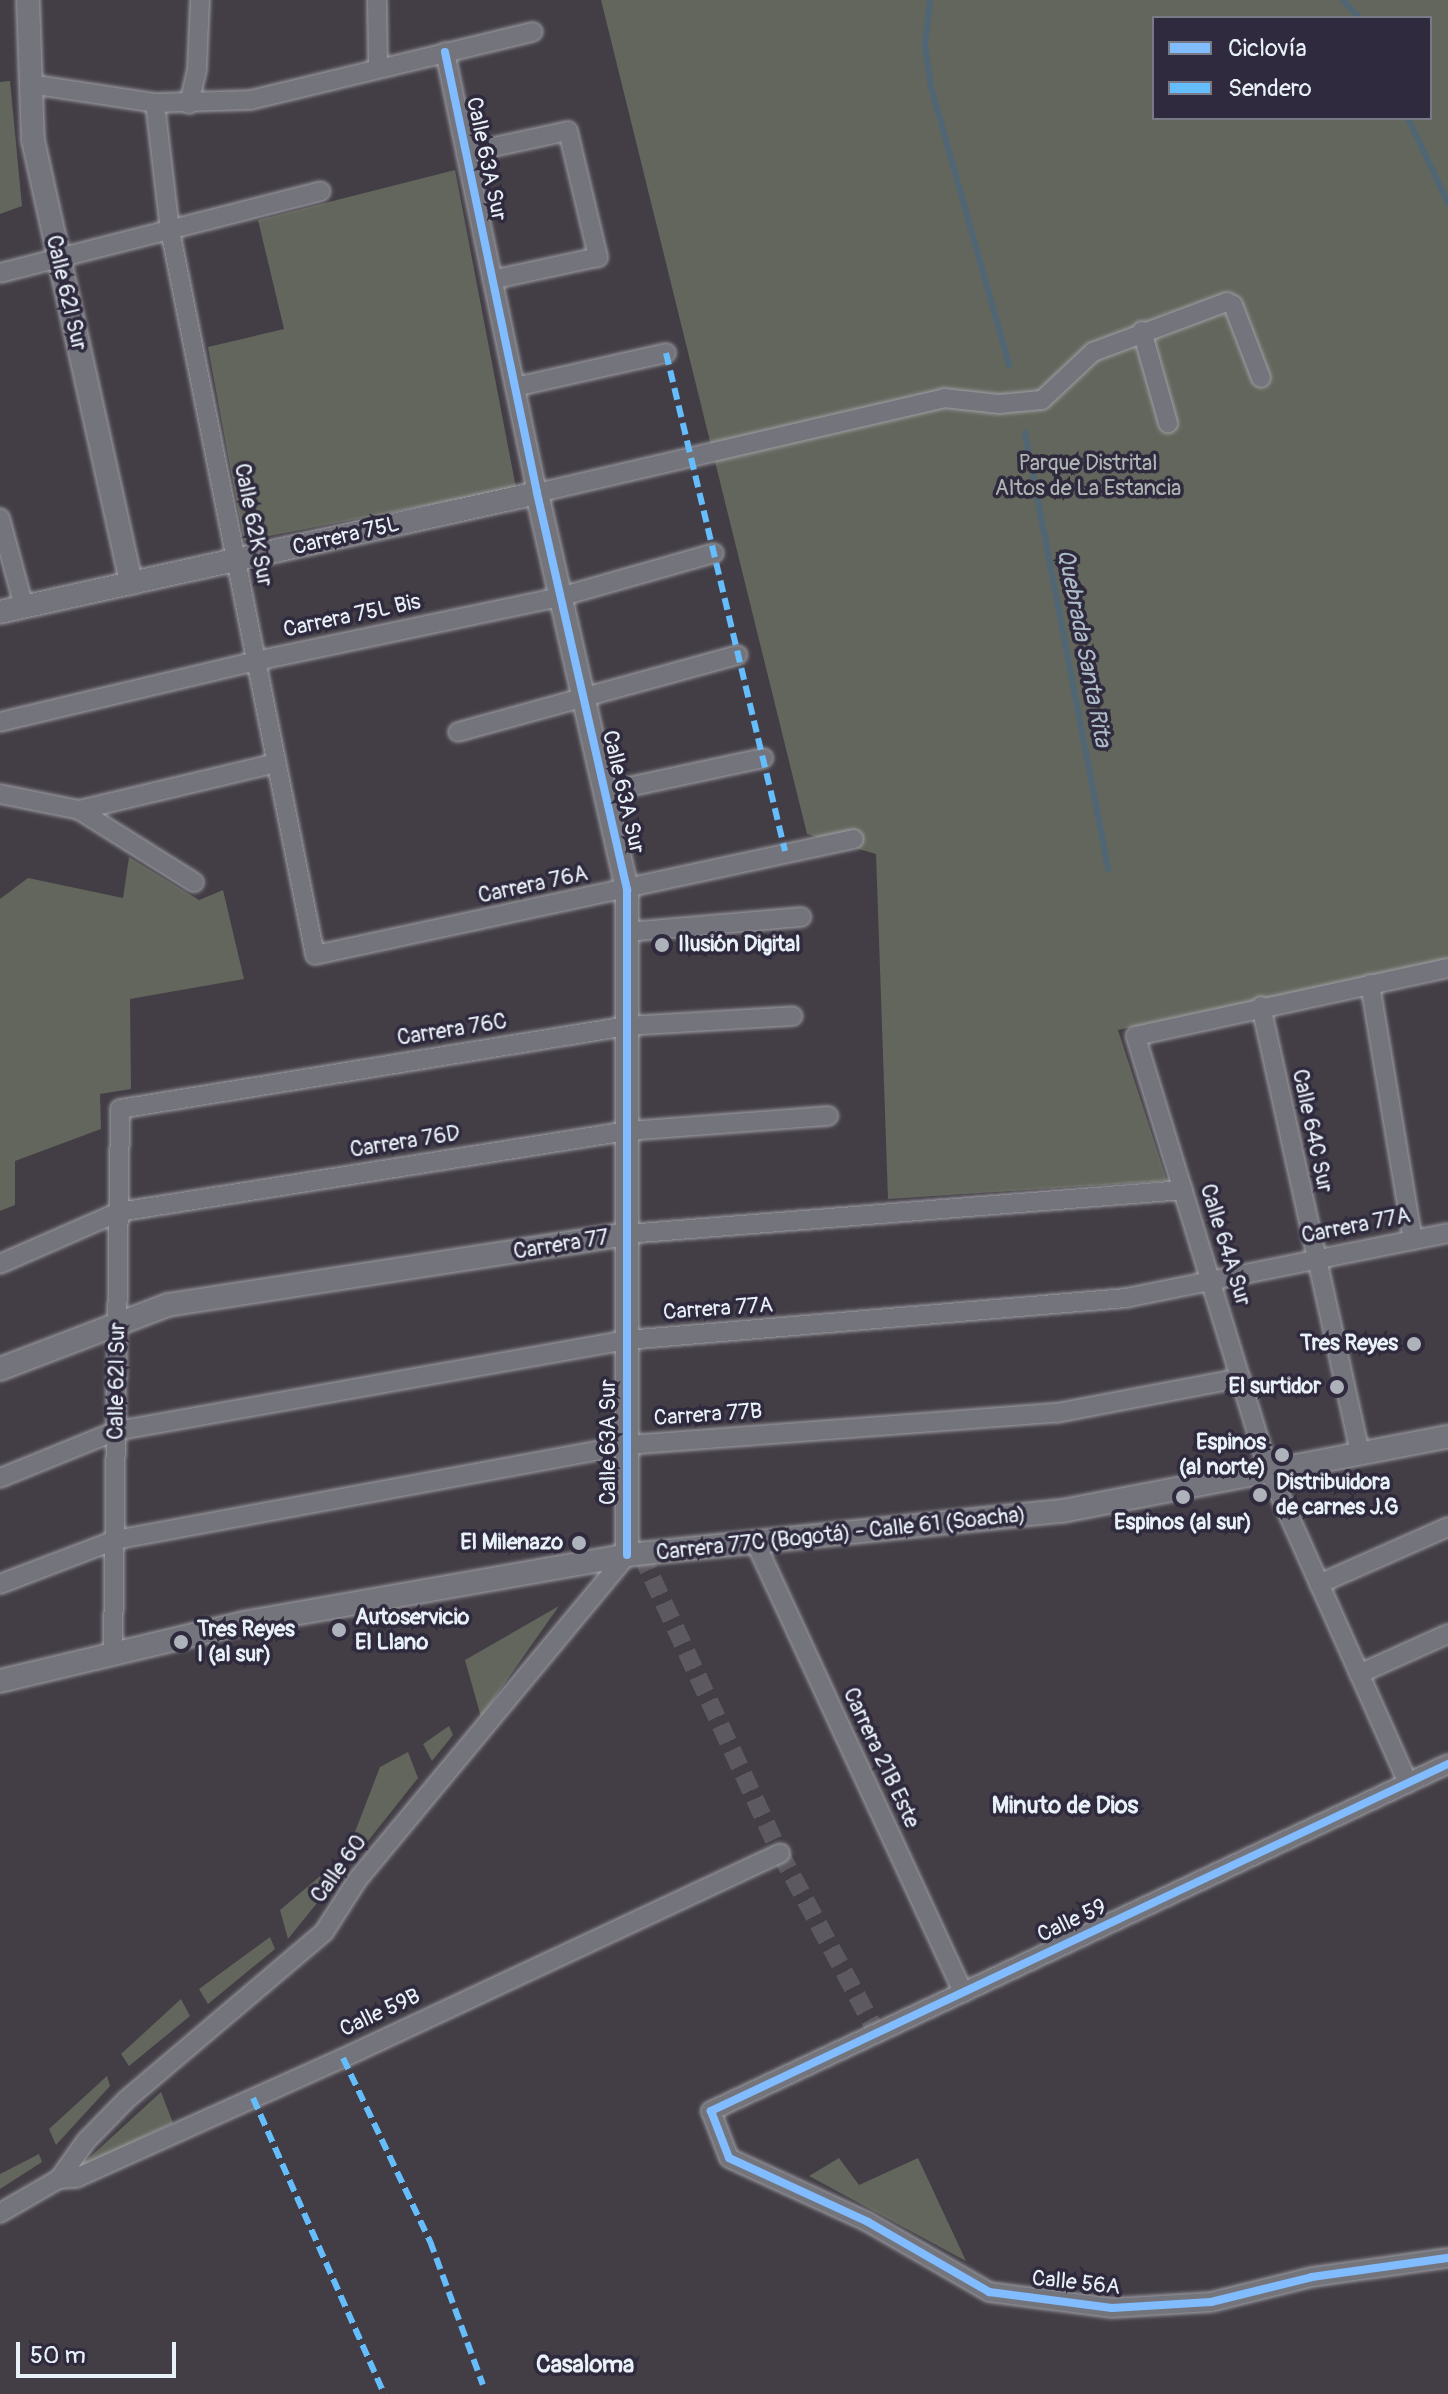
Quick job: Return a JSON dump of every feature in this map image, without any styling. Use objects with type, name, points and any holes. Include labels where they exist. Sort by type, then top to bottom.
[{"type":"street","name":"Calle 62I Sur","points":[[28,0],[33,140],[131,583]]},
{"type":"street","points":[[189,104],[197,69],[200,0]]},
{"type":"street","points":[[377,0],[378,67]]},
{"type":"street","points":[[30,84],[155,103],[251,100],[533,32]]},
{"type":"street","name":"Calle 63A Sur","points":[[445,52],[537,493],[627,890],[627,1555]]},
{"type":"street","name":"Calle 62K Sur","points":[[155,103],[170,230],[315,955]]},
{"type":"street","points":[[466,153],[568,131],[598,257],[492,280]]},
{"type":"street","points":[[0,273],[321,191]]},
{"type":"street","name":"Carrera 75L","points":[[0,612],[537,493],[944,398],[999,404],[1042,400],[1093,352],[1142,331],[1227,302],[1233,305],[1261,378]]},
{"type":"street","points":[[1142,331],[1168,423]]},
{"type":"street","points":[[515,387],[666,353]]},
{"type":"street","points":[[0,518],[24,607]]},
{"type":"street","name":"Carrera 75L Bis","points":[[0,722],[256,661],[560,597],[714,553]]},
{"type":"street","points":[[458,732],[738,655]]},
{"type":"street","points":[[605,792],[763,758]]},
{"type":"street","points":[[79,810],[276,763]]},
{"type":"street","points":[[0,794],[79,810],[194,882]]},
{"type":"street","name":"Carrera 76A","points":[[315,955],[854,839]]},
{"type":"street","points":[[627,932],[801,917]]},
{"type":"street","points":[[1261,1006],[1448,968]]},
{"type":"street","points":[[1370,984],[1413,1240]]},
{"type":"street","name":"Calle 64A Sur","points":[[1261,1006],[1136,1036],[1268,1469],[1408,1783]]},
{"type":"street","name":"Calle 64C Sur","points":[[1261,1006],[1360,1454]]},
{"type":"street","name":"Carrera 76C","points":[[120,1109],[627,1026],[793,1016]]},
{"type":"street","name":"Calle 62I Sur","points":[[113,1652],[120,1109]]},
{"type":"street","name":"Carrera 76D","points":[[0,1264],[119,1212],[627,1131],[828,1116]]},
{"type":"street","name":"Carrera 77","points":[[0,1369],[118,1321],[195,1300],[325,1284],[627,1234],[1183,1190]]},
{"type":"street","name":"Carrera 77A","points":[[0,1478],[116,1431],[627,1340],[1057,1307],[1126,1298],[1210,1278],[1448,1233]]},
{"type":"street","name":"Carrera 77B","points":[[0,1584],[115,1540],[627,1445],[1057,1413],[1241,1378]]},
{"type":"street","name":"Carrera 77C (Bogotá) - Calle 61 (Soacha)","points":[[0,1681],[113,1652],[357,1601],[627,1555],[1062,1511],[1268,1469],[1448,1437]]},
{"type":"street","points":[[1319,1584],[1448,1527]]},
{"type":"street","name":"Carrera 21B Este","points":[[756,1544],[963,1992]]},
{"type":"street","name":"Calle 60","points":[[59,2179],[86,2141],[126,2100],[324,1932],[358,1879],[627,1555]]},
{"type":"street","points":[[1359,1674],[1448,1634]]},
{"type":"street","name":"Calle 59","points":[[729,2158],[711,2111],[1448,1764]]},
{"type":"street","name":"Calle 59B","points":[[0,2213],[59,2179],[76,2178],[343,2058],[780,1853]]},
{"type":"street","name":"Calle 56A","points":[[729,2158],[868,2222],[989,2292],[1112,2308],[1211,2302],[1312,2277],[1448,2258]]},
{"type":"green space","name":"Parque Distrital Altos de La Estancia","points":[[601,0],[1448,0],[1448,961],[1118,1030],[1167,1181],[888,1199],[876,854],[807,834]]},
{"type":"green space","points":[[10,81],[22,206],[0,214],[0,82]]},
{"type":"green space","points":[[455,170],[516,488],[244,541],[208,347],[284,329],[258,220]]},
{"type":"green space","points":[[129,857],[199,900],[223,890],[244,979],[130,999],[131,1089],[100,1094],[101,1129],[15,1161],[15,1205],[0,1211],[0,899],[28,878],[123,898]]},
{"type":"green space","points":[[559,1606],[481,1717],[465,1660]]},
{"type":"green space","points":[[449,1726],[453,1735],[432,1761],[423,1744]]},
{"type":"green space","points":[[408,1752],[418,1778],[360,1851],[353,1837],[380,1767]]},
{"type":"green space","points":[[338,1861],[342,1872],[288,1939],[280,1910]]},
{"type":"green space","points":[[270,1937],[275,1949],[208,2004],[199,1989]]},
{"type":"green space","points":[[181,1999],[190,2016],[129,2066],[121,2054]]},
{"type":"green space","points":[[107,2076],[110,2086],[56,2145],[49,2129]]},
{"type":"green space","points":[[161,2092],[173,2123],[77,2169]]},
{"type":"green space","points":[[39,2154],[42,2162],[0,2189],[0,2174]]},
{"type":"green space","points":[[839,2158],[859,2185],[918,2158],[966,2261],[809,2176]]},
{"type":"waterway","name":"Quebrada Santa Rita","points":[[930,0],[925,46],[931,87],[1009,365]]},
{"type":"waterway","points":[[1343,0],[1357,16]]},
{"type":"waterway","points":[[1409,120],[1448,203]]},
{"type":"waterway","name":"Quebrada Santa Rita","points":[[1025,433],[1108,869]]},
{"type":"tunnel","points":[[641,1554],[780,1853],[877,2033]]},
{"type":"marked path","points":[[666,353],[785,851]]},
{"type":"marked path","points":[[343,2058],[430,2241],[483,2385]]},
{"type":"marked path","points":[[253,2098],[384,2394]]},
{"type":"cycle path","points":[[445,52],[537,493],[627,890],[627,1555]]},
{"type":"cycle path","points":[[1448,1764],[711,2111],[729,2158],[868,2222],[989,2292],[1112,2308],[1211,2302],[1312,2277],[1448,2258]]},
{"type":"place","name":"Ilusión Digital","points":[[662,945]]},
{"type":"place","name":"Tres Reyes","points":[[1414,1344]]},
{"type":"place","name":"El surtidor","points":[[1337,1387]]},
{"type":"place","name":"Espinos (al norte)","points":[[1282,1455]]},
{"type":"place","name":"Distribuidora de carnes J.G","points":[[1260,1495]]},
{"type":"place","name":"Espinos (al sur)","points":[[1183,1497]]},
{"type":"place","name":"El Milenazo","points":[[579,1543]]},
{"type":"place","name":"Autoservicio El Llano","points":[[339,1630]]},
{"type":"place","name":"Tres Reyes I (al sur)","points":[[181,1642]]},
{"type":"district","name":"Minuto de Dios","points":[[1065,1806]]},
{"type":"district","name":"Casaloma","points":[[585,2365]]}]
